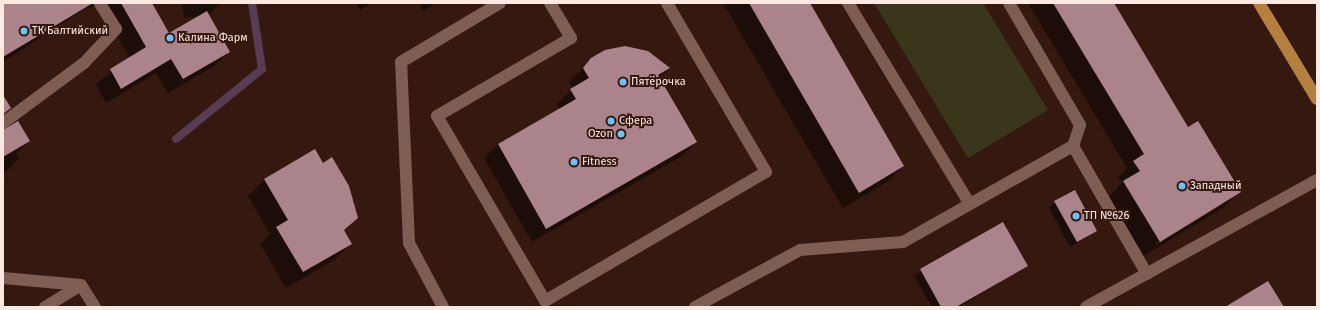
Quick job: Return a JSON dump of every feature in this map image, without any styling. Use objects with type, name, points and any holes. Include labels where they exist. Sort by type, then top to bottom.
[{"type":"main road","points":[[1259,3],[1317,99]]},
{"type":"lane","points":[[3,123],[84,63],[116,29],[100,3]]},
{"type":"lane","points":[[443,307],[409,243],[401,62],[500,3]]},
{"type":"lane","points":[[550,3],[570,38],[437,116],[545,301],[766,172],[667,3]]},
{"type":"lane","points":[[848,3],[969,203]]},
{"type":"lane","points":[[695,307],[800,250],[903,242],[969,203],[1073,146],[1080,125],[1009,3]]},
{"type":"lane","points":[[1073,146],[1147,274]]},
{"type":"lane","points":[[1086,307],[1317,180]]},
{"type":"lane","points":[[3,278],[82,284]]},
{"type":"lane","points":[[45,307],[82,284]]},
{"type":"lane","points":[[82,284],[95,307]]},
{"type":"shaded area","points":[[874,3],[983,3],[1048,110],[968,158]]},
{"type":"building","name":"ТК Балтийский","points":[[3,3],[93,3],[3,57]]},
{"type":"building","points":[[121,3],[152,3],[169,33],[207,11],[230,52],[183,79],[171,59],[121,89],[110,69],[146,47]]},
{"type":"building","points":[[749,3],[810,3],[904,166],[859,193]]},
{"type":"building","points":[[1053,3],[1114,3],[1188,127],[1198,121],[1241,192],[1160,242],[1123,181],[1140,171],[1133,161],[1144,154]]},
{"type":"building","name":"Сфера","points":[[625,46],[648,51],[670,68],[658,75],[697,142],[546,229],[498,144],[576,99],[570,89],[589,78],[583,68],[591,58],[605,50]]},
{"type":"building","points":[[3,95],[11,108],[3,114]]},
{"type":"building","points":[[18,121],[30,141],[3,157],[3,130]]},
{"type":"building","points":[[315,149],[323,163],[332,157],[349,186],[358,218],[344,230],[352,244],[303,272],[276,227],[288,220],[264,179]]},
{"type":"building","name":"ТП №626","points":[[1075,190],[1097,231],[1077,242],[1054,201]]},
{"type":"building","points":[[1003,222],[1028,266],[956,307],[941,307],[920,269]]},
{"type":"building","points":[[1268,281],[1284,307],[1225,307]]},
{"type":"waterway","points":[[176,139],[262,69],[252,3]]},
{"type":"place","name":"ТК Балтийский","points":[[24,31]]},
{"type":"place","name":"Калина Фарм","points":[[170,38]]},
{"type":"place","name":"Пятёрочка","points":[[623,82]]},
{"type":"place","name":"Сфера","points":[[611,121]]},
{"type":"place","name":"Ozon","points":[[621,134]]},
{"type":"place","name":"Fitness","points":[[574,162]]},
{"type":"place","name":"Западный","points":[[1182,186]]},
{"type":"place","name":"ТП №626","points":[[1076,216]]}]
